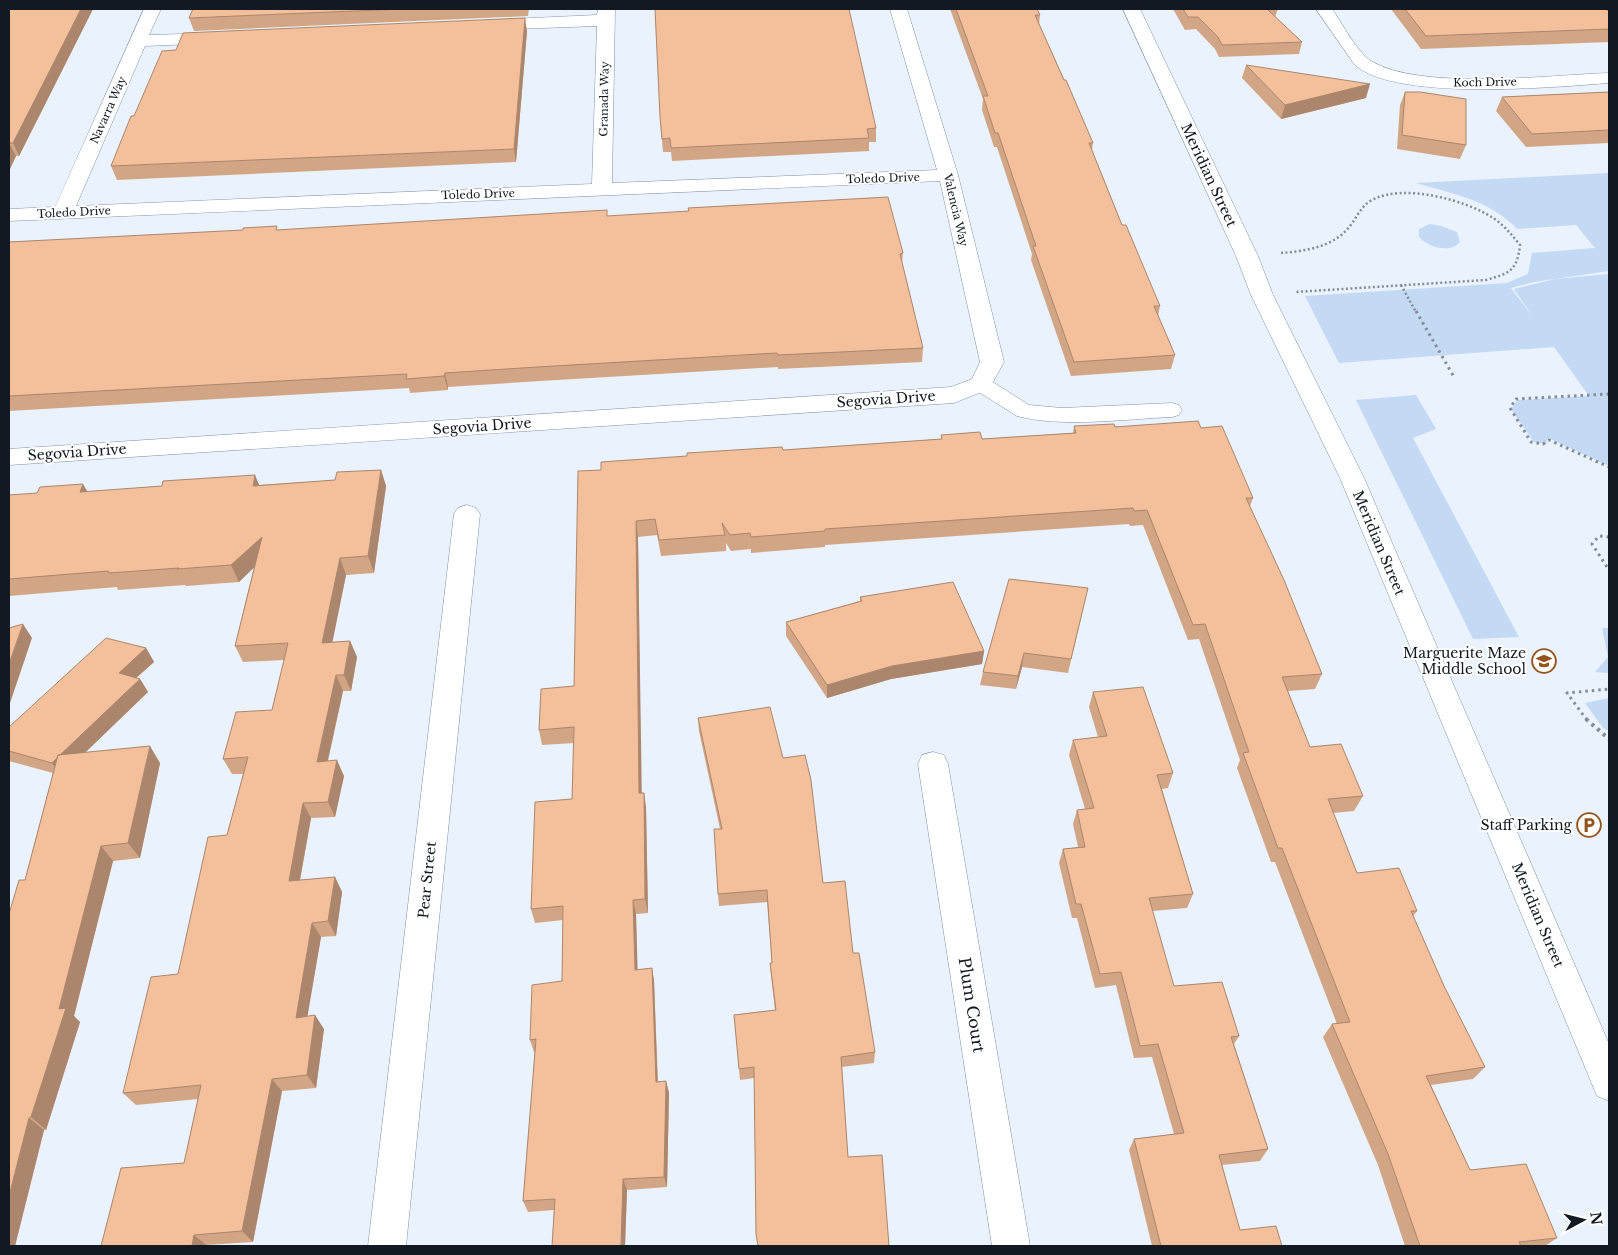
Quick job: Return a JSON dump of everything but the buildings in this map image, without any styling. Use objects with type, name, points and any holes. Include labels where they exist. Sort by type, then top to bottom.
[{"type":"street","name":"Navarra Way","points":[[63,212],[152,9]]},
{"type":"street","name":"Valencia Way","points":[[899,9],[948,175],[992,362],[981,384]]},
{"type":"street","name":"Meridian Street","points":[[1132,9],[1247,256],[1262,295],[1352,478],[1609,1084]]},
{"type":"street","name":"Koch Drive","points":[[1324,9],[1363,63],[1391,75],[1425,81],[1475,84],[1609,78]]},
{"type":"street","points":[[476,26],[605,14]]},
{"type":"street","name":"Granada Way","points":[[602,189],[605,14]]},
{"type":"street","points":[[138,41],[237,37]]},
{"type":"street","name":"Toledo Drive","points":[[9,216],[63,212],[948,175]]},
{"type":"street","name":"Segovia Drive","points":[[9,457],[954,394],[981,384]]},
{"type":"street","name":"Pear Street","points":[[387,1246],[467,514]]},
{"type":"street","name":"Plum Court","points":[[933,764],[1011,1246]]},
{"type":"lane","points":[[981,384],[1024,411],[1062,416],[1172,410]]},
{"type":"path","points":[[1247,256],[1307,251],[1334,240],[1348,228],[1358,213],[1371,200],[1393,194],[1440,196],[1481,211],[1505,227],[1520,245],[1519,262],[1508,274],[1486,280],[1262,295]]},
{"type":"path","points":[[1401,286],[1454,377]]},
{"type":"path","points":[[1609,394],[1516,399],[1510,408],[1531,442],[1540,445],[1546,444],[1549,440],[1609,467]]},
{"type":"path","points":[[1609,537],[1599,536],[1592,544],[1609,570]]},
{"type":"path","points":[[1609,689],[1567,693],[1575,705],[1602,735],[1609,740]]},
{"type":"shaded area","points":[[1609,173],[1609,271],[1534,282],[1511,288],[1533,317],[1514,289],[1555,279],[1609,274],[1609,466],[1548,438],[1546,444],[1534,442],[1511,409],[1518,400],[1589,396],[1554,347],[1339,363],[1305,296],[1507,283],[1528,274],[1532,253],[1595,248],[1576,225],[1517,229],[1495,211],[1470,199],[1416,183]]},
{"type":"shaded area","points":[[1430,224],[1457,232],[1460,242],[1451,248],[1439,248],[1423,241],[1419,237],[1419,229]]},
{"type":"shaded area","points":[[1416,395],[1436,429],[1413,438],[1519,637],[1473,639],[1356,400]]},
{"type":"shaded area","points":[[1602,628],[1609,628],[1609,673],[1595,672],[1608,657]]},
{"type":"shaded area","points":[[1609,698],[1609,731],[1603,728],[1585,703]]},
{"type":"place","name":"Marguerite Maze Middle School","points":[[1544,661]]},
{"type":"place","name":"Staff Parking","points":[[1589,825]]}]
